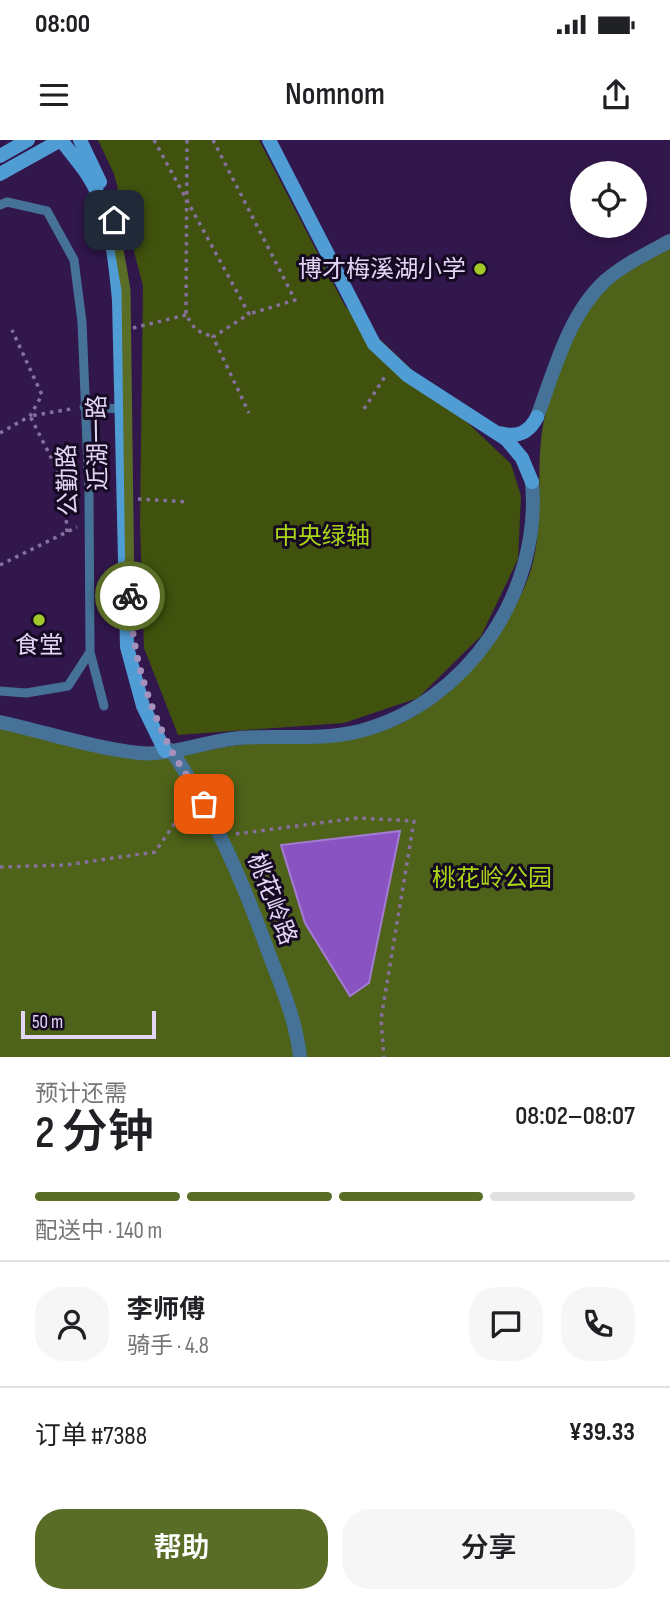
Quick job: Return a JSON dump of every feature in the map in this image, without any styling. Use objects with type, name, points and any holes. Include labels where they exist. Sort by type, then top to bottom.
[{"type":"street","points":[[0,156],[29,140]]},
{"type":"street","points":[[0,174],[61,140]]},
{"type":"street","name":"近湖一路","points":[[61,140],[89,176],[110,236],[118,300],[134,649],[168,750]]},
{"type":"street","name":"近湖一路","points":[[80,140],[110,205],[124,266],[127,329],[124,409],[127,646],[143,706],[168,750]]},
{"type":"street","points":[[0,722],[108,748],[141,753],[217,740],[357,732],[388,723],[414,710],[441,691],[483,646],[521,577],[532,529],[532,482],[516,450],[495,432],[393,364],[374,344],[269,140]]},
{"type":"street","points":[[495,432],[517,436],[528,430],[537,417],[568,337],[591,295],[623,268],[670,241]]},
{"type":"street","name":"桃花岭路","points":[[168,750],[182,766],[197,791],[238,869],[287,999],[297,1030],[300,1057]]},
{"type":"lane","name":"公勤路","points":[[0,205],[7,202],[47,211],[74,260],[82,322],[89,521],[90,652],[104,706]]},
{"type":"lane","points":[[84,407],[124,409]]},
{"type":"lane","points":[[0,691],[26,693],[68,686],[90,652]]},
{"type":"path","points":[[154,140],[249,314]]},
{"type":"path","points":[[187,140],[186,315],[196,330],[213,337],[250,413]]},
{"type":"path","points":[[213,140],[295,300],[249,314],[213,337]]},
{"type":"path","points":[[127,329],[186,315]]},
{"type":"path","points":[[12,330],[42,396],[30,416]]},
{"type":"path","points":[[364,409],[393,364]]},
{"type":"path","points":[[0,433],[30,416],[84,407]]},
{"type":"path","points":[[30,416],[64,483],[67,532]]},
{"type":"path","points":[[129,499],[189,502]]},
{"type":"path","points":[[0,565],[89,521]]},
{"type":"path","points":[[0,867],[66,865],[155,852],[197,791]]},
{"type":"path","points":[[220,836],[357,818],[414,821],[381,1019],[384,1057]]},
{"type":"green space","name":"中央绿轴","points":[[98,140],[259,140],[345,306],[511,464],[521,496],[518,559],[481,636],[418,698],[344,723],[178,735],[144,648],[140,524],[143,286],[114,174]]},
{"type":"green space","name":"桃花岭公园","points":[[670,247],[670,1057],[0,1057],[0,728],[142,760],[247,744],[358,736],[398,725],[424,710],[471,669],[509,617],[523,591],[532,566],[537,535],[544,423],[554,385],[578,329],[604,289],[630,269]]},
{"type":"shaded area","points":[[400,831],[369,983],[350,996],[305,923],[281,845]]},
{"type":"way so far","points":[[130,596],[134,649],[142,679],[171,750],[190,776],[204,804]]},
{"type":"place","name":"博才梅溪湖小学","points":[[480,269]]},
{"type":"place","name":"食堂","points":[[39,620]]},
{"type":"route","points":[[114,220],[126,290],[130,596]]}]
